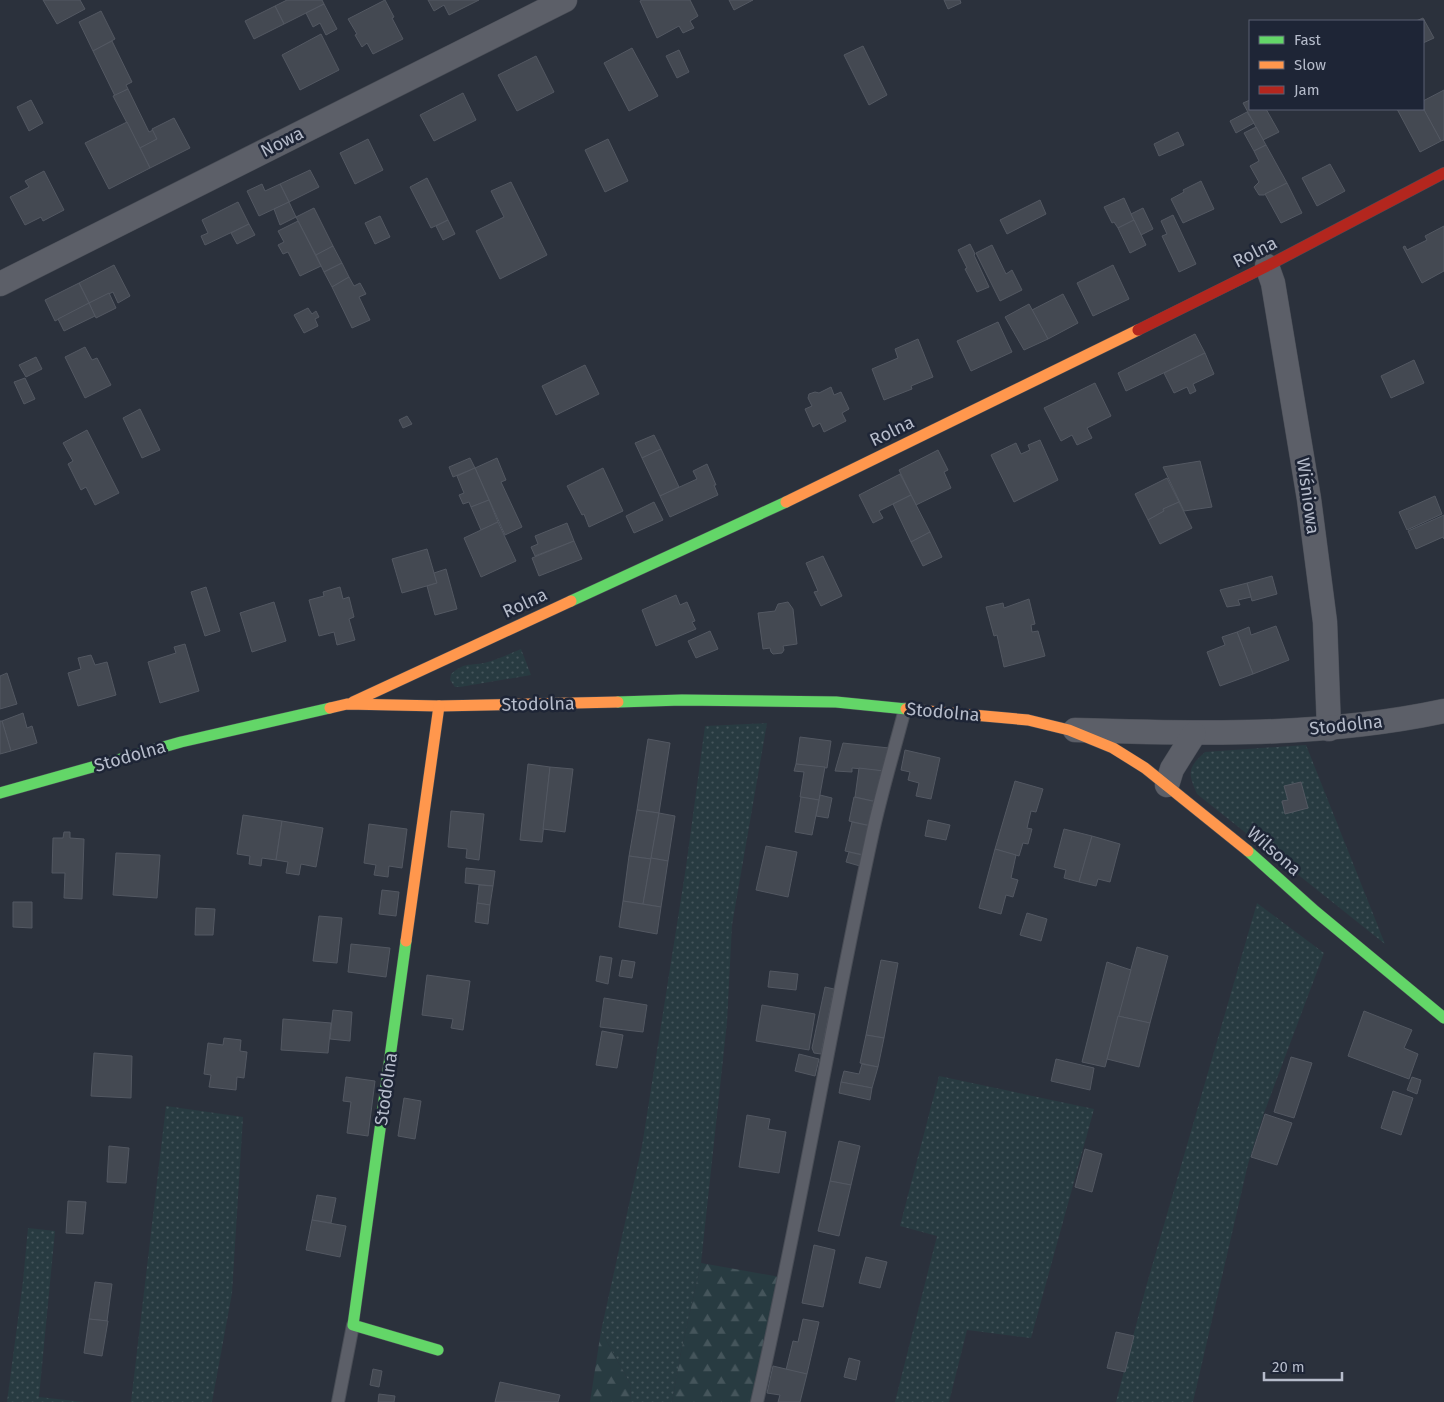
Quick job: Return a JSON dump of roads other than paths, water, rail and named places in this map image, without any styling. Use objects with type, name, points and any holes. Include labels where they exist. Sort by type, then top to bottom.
[{"type":"street","name":"Nowa","points":[[0,284],[565,0]]},
{"type":"street","name":"Rolna","points":[[347,704],[814,489],[1267,266],[1444,173]]},
{"type":"street","name":"Wiśniowa","points":[[1267,266],[1273,283],[1309,499],[1325,622],[1329,729]]},
{"type":"street","name":"Stodolna","points":[[0,792],[181,742],[347,704],[439,706],[682,700],[836,702],[1028,720],[1069,730],[1194,734],[1329,729],[1444,711]]},
{"type":"street","name":"Stodolna","points":[[353,1325],[439,706]]},
{"type":"street","name":"Wilsona","points":[[1069,730],[1113,748],[1168,785],[1444,1018]]},
{"type":"street","points":[[1168,785],[1172,769],[1194,734]]},
{"type":"street","points":[[353,1325],[438,1350]]},
{"type":"lane","points":[[757,1402],[872,834],[905,709]]},
{"type":"lane","points":[[338,1402],[353,1325]]}]
